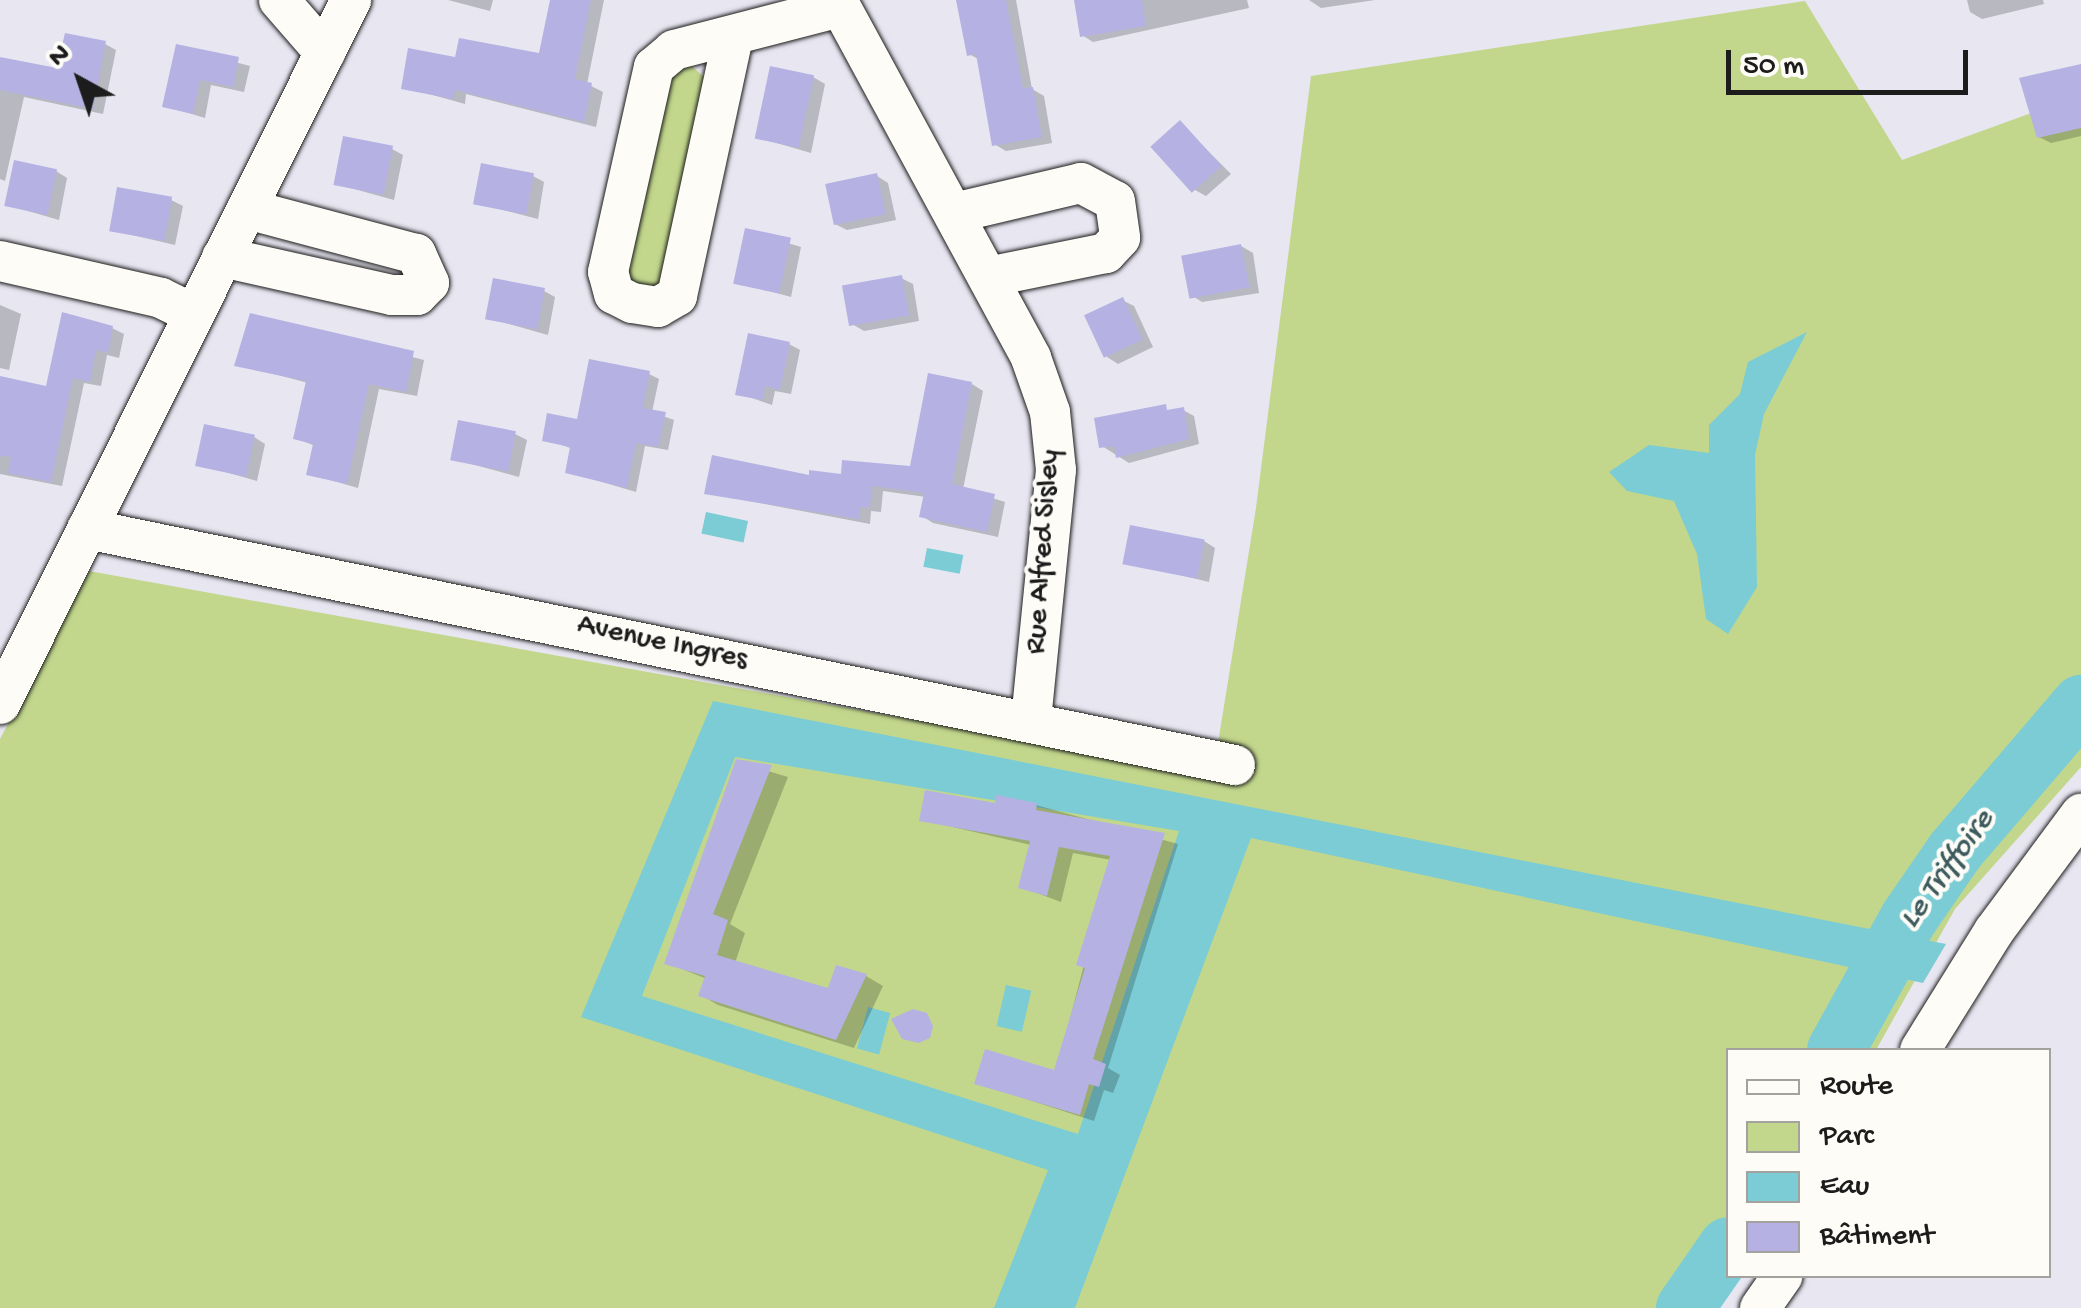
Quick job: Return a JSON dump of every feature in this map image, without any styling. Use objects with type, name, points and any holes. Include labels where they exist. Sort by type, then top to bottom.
[{"type":"street","points":[[279,0],[325,53]]},
{"type":"street","points":[[0,704],[351,0]]},
{"type":"street","points":[[733,37],[678,296],[658,307],[632,303],[614,294],[608,272],[654,67],[674,50],[733,37],[839,4]]},
{"type":"street","name":"Rue Alfred Sisley","points":[[839,4],[988,277],[1050,412],[1056,470],[1031,720]]},
{"type":"street","points":[[954,213],[1081,183],[1115,200],[1120,238],[1106,253],[988,277]]},
{"type":"street","points":[[222,258],[392,295],[417,295],[429,283],[416,254],[247,209]]},
{"type":"street","points":[[0,261],[162,298],[194,314]]},
{"type":"street","name":"Avenue Ingres","points":[[87,530],[1031,720],[1236,765]]},
{"type":"street","points":[[1921,1048],[2076,828]]},
{"type":"street","points":[[1760,1308],[1781,1278]]},
{"type":"green space","points":[[1805,1],[1902,160],[2081,95],[2081,767],[1955,909],[1877,1048],[1726,1048],[1726,1278],[1736,1278],[1711,1308],[0,1308],[0,739],[89,571],[1213,774],[1256,508],[1311,76]]},
{"type":"green space","points":[[692,66],[708,81],[673,280],[651,294],[622,277],[663,73]]},
{"type":"water","points":[[1807,332],[1764,414],[1755,455],[1757,587],[1728,634],[1706,619],[1697,554],[1674,501],[1627,491],[1609,472],[1649,445],[1709,453],[1709,425],[1740,394],[1748,362]]},
{"type":"water","points":[[706,512],[748,521],[743,542],[701,534]]},
{"type":"water","points":[[927,548],[963,555],[960,574],[923,567]]},
{"type":"water","points":[[713,701],[1946,944],[1923,983],[1251,838],[1075,1308],[994,1308],[1048,1170],[581,1017]],"holes":[[[735,757],[1179,831],[1078,1134],[642,996]]]},
{"type":"water","points":[[1006,985],[1031,991],[1022,1032],[997,1026]]},
{"type":"water","points":[[868,1007],[890,1013],[879,1054],[857,1049]]},
{"type":"building","points":[[550,0],[591,0],[575,79],[592,83],[584,122],[455,90],[453,99],[401,89],[408,48],[455,57],[459,38],[539,53]]},
{"type":"building","points":[[956,0],[1006,0],[1023,88],[1033,87],[1042,137],[992,146],[976,54],[967,56]]},
{"type":"building","points":[[1074,0],[1142,0],[1146,26],[1080,37]]},
{"type":"building","points":[[65,33],[106,41],[93,109],[0,90],[0,57],[57,68]]},
{"type":"building","points":[[176,44],[239,57],[233,87],[200,80],[193,114],[162,107]]},
{"type":"building","points":[[2081,64],[2081,128],[2037,138],[2019,78]]},
{"type":"building","points":[[770,66],[814,75],[799,148],[755,138]]},
{"type":"building","points":[[1180,120],[1221,166],[1192,193],[1150,147]]},
{"type":"building","points":[[343,136],[393,146],[384,195],[333,185]]},
{"type":"building","points":[[14,160],[57,169],[47,215],[4,206]]},
{"type":"building","points":[[481,163],[534,173],[526,215],[473,204]]},
{"type":"building","points":[[877,173],[886,214],[834,225],[825,184]]},
{"type":"building","points":[[117,187],[172,197],[164,241],[109,231]]},
{"type":"building","points":[[745,228],[791,238],[779,294],[733,284]]},
{"type":"building","points":[[1241,244],[1249,287],[1190,299],[1181,256]]},
{"type":"building","points":[[902,275],[909,315],[849,326],[842,286]]},
{"type":"building","points":[[493,278],[545,288],[537,329],[485,319]]},
{"type":"building","points":[[1123,297],[1143,340],[1104,358],[1084,315]]},
{"type":"building","points":[[62,312],[113,326],[108,353],[96,350],[90,382],[73,378],[51,482],[8,473],[11,457],[0,456],[0,376],[46,386]]},
{"type":"building","points":[[250,313],[414,351],[406,392],[369,384],[347,484],[306,475],[313,444],[293,439],[306,381],[234,366]]},
{"type":"building","points":[[748,333],[790,342],[780,390],[765,386],[762,400],[735,395]]},
{"type":"building","points":[[589,359],[650,371],[643,408],[666,412],[658,447],[636,443],[627,488],[565,473],[570,447],[542,441],[547,413],[577,419]]},
{"type":"building","points":[[928,373],[972,382],[952,484],[995,494],[987,532],[919,517],[924,493],[872,486],[870,508],[860,507],[859,519],[704,494],[712,455],[809,475],[809,470],[841,474],[842,460],[910,466]]},
{"type":"building","points":[[1166,404],[1167,410],[1184,407],[1189,439],[1116,458],[1114,446],[1099,448],[1094,418]]},
{"type":"building","points":[[458,420],[516,431],[508,472],[450,460]]},
{"type":"building","points":[[204,424],[255,435],[246,477],[195,466]]},
{"type":"building","points":[[1130,525],[1205,540],[1197,579],[1122,564]]},
{"type":"building","points":[[736,759],[772,765],[713,914],[728,920],[717,955],[828,988],[836,965],[867,974],[836,1040],[698,996],[705,976],[664,964]]},
{"type":"building","points":[[925,790],[995,803],[996,795],[1037,803],[1036,810],[1165,833],[1093,1059],[1106,1064],[1099,1087],[1089,1084],[1080,1115],[974,1084],[985,1049],[1054,1070],[1085,968],[1076,965],[1110,856],[1059,847],[1047,896],[1018,888],[1030,841],[919,821]]},
{"type":"building","points":[[913,1009],[927,1013],[933,1026],[930,1038],[919,1043],[902,1039],[891,1019]]},
{"type":"waterway","name":"Le Triffoire","points":[[1837,1048],[1909,918],[1955,851],[2081,704]]},
{"type":"waterway","name":"Le Triffoire","points":[[1685,1308],[1726,1249]]}]
